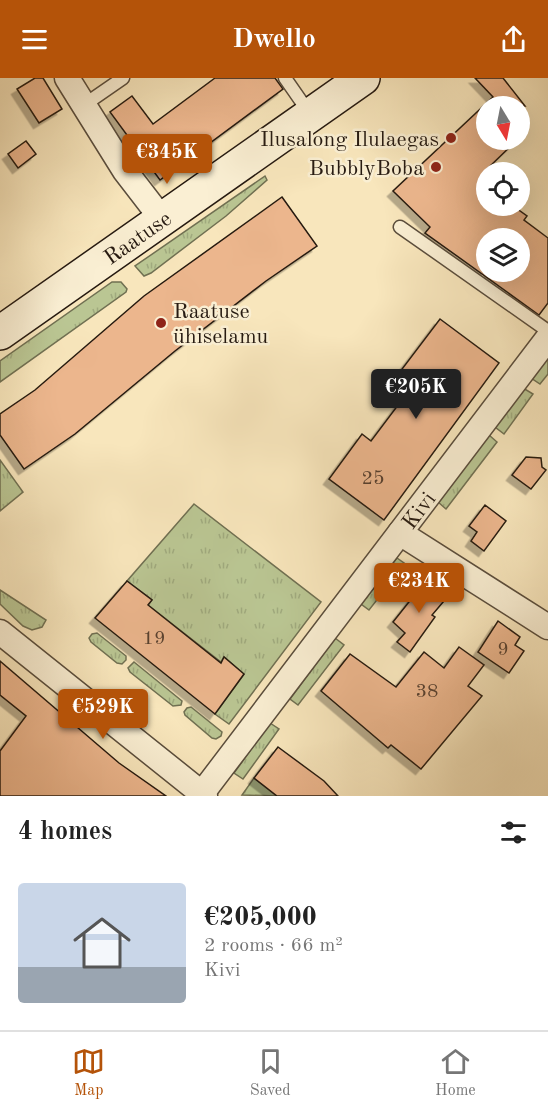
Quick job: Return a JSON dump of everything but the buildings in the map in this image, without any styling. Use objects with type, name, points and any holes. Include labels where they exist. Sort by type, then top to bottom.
[{"type":"main road","name":"Raatuse","points":[[0,333],[363,78]]},
{"type":"street","points":[[67,78],[125,171],[162,219]]},
{"type":"street","name":"Kivi","points":[[203,795],[548,338]]},
{"type":"street","points":[[400,533],[548,627]]},
{"type":"street","points":[[0,632],[203,795]]},
{"type":"lane","points":[[84,105],[123,78]]},
{"type":"lane","points":[[285,78],[311,115]]},
{"type":"lane","points":[[400,227],[548,331]]},
{"type":"green space","points":[[265,176],[267,180],[226,216],[151,273],[144,276],[135,266]]},
{"type":"green space","points":[[112,282],[121,282],[127,289],[126,292],[0,382],[0,361]]},
{"type":"green space","points":[[548,356],[548,374],[540,384],[531,378]]},
{"type":"green space","points":[[523,388],[533,394],[504,434],[495,427]]},
{"type":"green space","points":[[489,435],[497,442],[446,509],[438,502]]},
{"type":"green space","points":[[0,460],[23,492],[0,511]]},
{"type":"green space","points":[[194,504],[321,602],[229,724],[215,714],[244,674],[224,657],[221,662],[148,605],[152,600],[127,581]]},
{"type":"green space","points":[[397,558],[404,563],[390,582],[383,575]]},
{"type":"green space","points":[[376,585],[384,591],[369,610],[361,604]]},
{"type":"green space","points":[[0,590],[46,620],[42,627],[32,630],[23,626],[0,604]]},
{"type":"green space","points":[[97,633],[126,656],[122,664],[117,663],[91,642],[89,638],[92,634]]},
{"type":"green space","points":[[335,638],[344,645],[298,705],[290,699]]},
{"type":"green space","points":[[134,662],[182,701],[181,705],[173,706],[130,672],[128,668]]},
{"type":"green space","points":[[191,707],[222,732],[221,736],[216,739],[212,738],[185,715],[187,708]]},
{"type":"green space","points":[[270,723],[279,729],[243,779],[234,773]]},
{"type":"green space","points":[[254,778],[277,796],[242,795]]},
{"type":"place","name":"Ilusalong Ilulaegas","points":[[451,138]]},
{"type":"place","name":"BubblyBoba","points":[[436,167]]},
{"type":"place","name":"Raatuse ühiselamu","points":[[161,323]]}]
